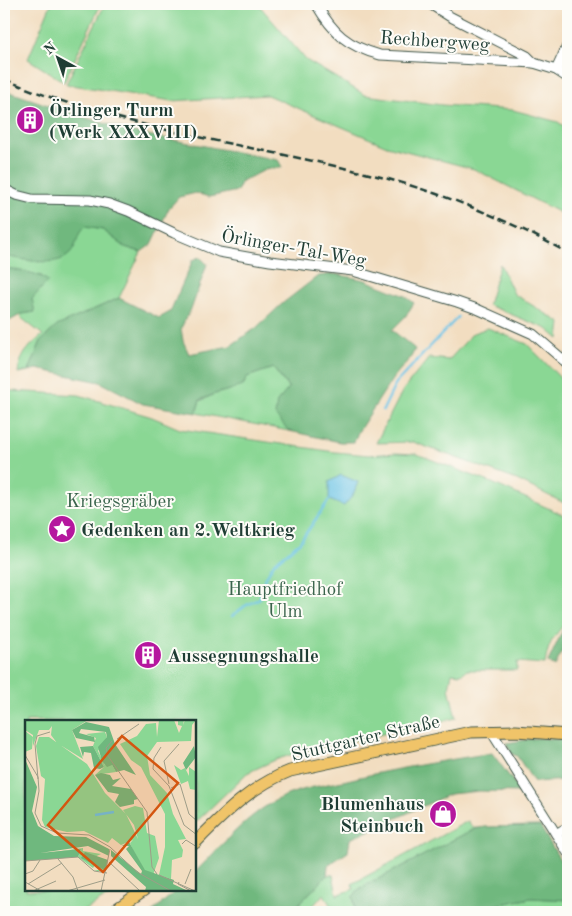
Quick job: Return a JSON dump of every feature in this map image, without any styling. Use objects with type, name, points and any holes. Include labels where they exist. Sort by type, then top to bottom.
[{"type":"main road","name":"Stuttgarter Straße","points":[[196,842],[244,796],[283,773],[312,765],[471,732],[491,731],[568,735]]},
{"type":"main road","points":[[112,912],[143,891]]},
{"type":"street","name":"Rechbergweg","points":[[316,4],[332,28],[348,42],[368,52],[380,55],[534,63],[556,70],[568,78]]},
{"type":"street","points":[[430,4],[449,16],[527,56],[534,63]]},
{"type":"street","points":[[556,70],[568,44]]},
{"type":"street","name":"Örlinger-Tal-Weg","points":[[4,189],[16,195],[32,199],[90,200],[109,204],[219,252],[270,262],[354,271],[457,302],[533,334],[568,364]]},
{"type":"street","points":[[491,731],[568,853]]},
{"type":"street","points":[[556,834],[568,827]]},
{"type":"green space","points":[[51,4],[101,4],[64,82],[28,59]]},
{"type":"green space","points":[[105,4],[258,4],[306,60],[365,95],[442,105],[513,110],[558,122],[568,129],[568,217],[474,169],[387,146],[267,95],[172,101],[66,84]]},
{"type":"green space","points":[[4,90],[137,133],[278,160],[282,167],[265,170],[242,181],[237,191],[209,197],[196,193],[179,197],[169,208],[152,244],[141,252],[125,247],[103,230],[85,227],[69,255],[61,259],[42,262],[4,256]]},
{"type":"green space","points":[[85,227],[103,230],[125,247],[141,252],[119,298],[57,326],[41,341],[29,371],[18,373],[26,351],[43,335],[20,317],[22,314],[34,312],[32,299],[42,276],[4,267],[4,256],[39,262],[74,249],[78,233]]},
{"type":"green space","points":[[200,257],[207,264],[192,307],[181,328],[183,341],[189,354],[230,346],[256,328],[283,303],[318,276],[335,274],[365,280],[405,296],[414,303],[405,317],[392,330],[415,349],[411,357],[393,378],[358,432],[354,442],[340,442],[289,431],[275,415],[277,402],[289,388],[273,368],[247,377],[243,386],[200,400],[196,413],[143,404],[100,382],[37,369],[29,371],[41,341],[57,326],[119,298],[159,318],[170,312],[193,260]]},
{"type":"green space","points":[[500,264],[514,294],[561,323],[559,339],[547,329],[488,305]]},
{"type":"green space","points":[[4,267],[33,273],[48,281],[32,299],[35,312],[22,314],[4,324]]},
{"type":"green space","points":[[488,328],[527,344],[568,386],[568,505],[517,480],[413,442],[376,443],[403,390],[429,358],[449,360],[473,333]]},
{"type":"green space","points":[[273,368],[289,389],[277,402],[276,415],[289,431],[196,413],[200,401],[215,394],[243,386],[247,377]]},
{"type":"green space","name":"Hauptfriedhof Ulm","points":[[4,388],[11,391],[79,395],[152,417],[180,429],[335,452],[369,455],[417,454],[492,483],[568,517],[568,619],[550,644],[545,664],[517,662],[517,670],[467,670],[461,674],[452,673],[449,688],[456,718],[300,752],[275,760],[247,773],[196,822],[196,720],[25,720],[25,891],[116,891],[82,912],[4,912]]},
{"type":"green space","points":[[568,619],[568,640],[555,666],[548,662]]},
{"type":"green space","points":[[538,738],[568,740],[568,780],[534,782],[517,756],[512,754],[506,743]]},
{"type":"green space","points":[[492,753],[521,792],[480,791],[450,794],[350,839],[348,852],[328,865],[327,875],[291,912],[152,912],[176,891],[196,891],[196,871],[231,835],[271,803],[306,789],[436,762]]},
{"type":"green space","points":[[468,821],[473,828],[482,828],[472,830],[359,889],[353,897],[356,912],[334,912],[324,894],[307,912],[291,912],[327,875],[333,875],[337,895],[354,889],[352,884]]},
{"type":"green space","points":[[540,826],[568,873],[568,900],[531,898],[461,912],[356,912],[353,897],[359,889],[472,830],[484,827]]},
{"type":"green space","points":[[531,898],[568,900],[568,912],[543,912],[542,907],[515,912],[461,912]]},
{"type":"water","points":[[341,475],[358,482],[353,495],[344,506],[329,500],[329,482]]},
{"type":"waterway","points":[[383,410],[396,383],[458,317]]},
{"type":"waterway","points":[[232,616],[260,598],[262,584],[274,563],[300,542],[329,500]]},
{"type":"railway","points":[[4,79],[92,111],[137,123],[319,162],[418,188],[470,206],[520,228],[568,253]]},
{"type":"place","name":"Örlinger Turm (Werk XXXVIII)","points":[[30,120]]},
{"type":"place","name":"Gedenken an 2.Weltkrieg","points":[[62,529]]},
{"type":"place","name":"Aussegnungshalle","points":[[148,655]]},
{"type":"place","name":"Blumenhaus Steinbuch","points":[[443,814]]},
{"type":"park label","name":"Kriegsgräber","points":[[120,500]]}]
